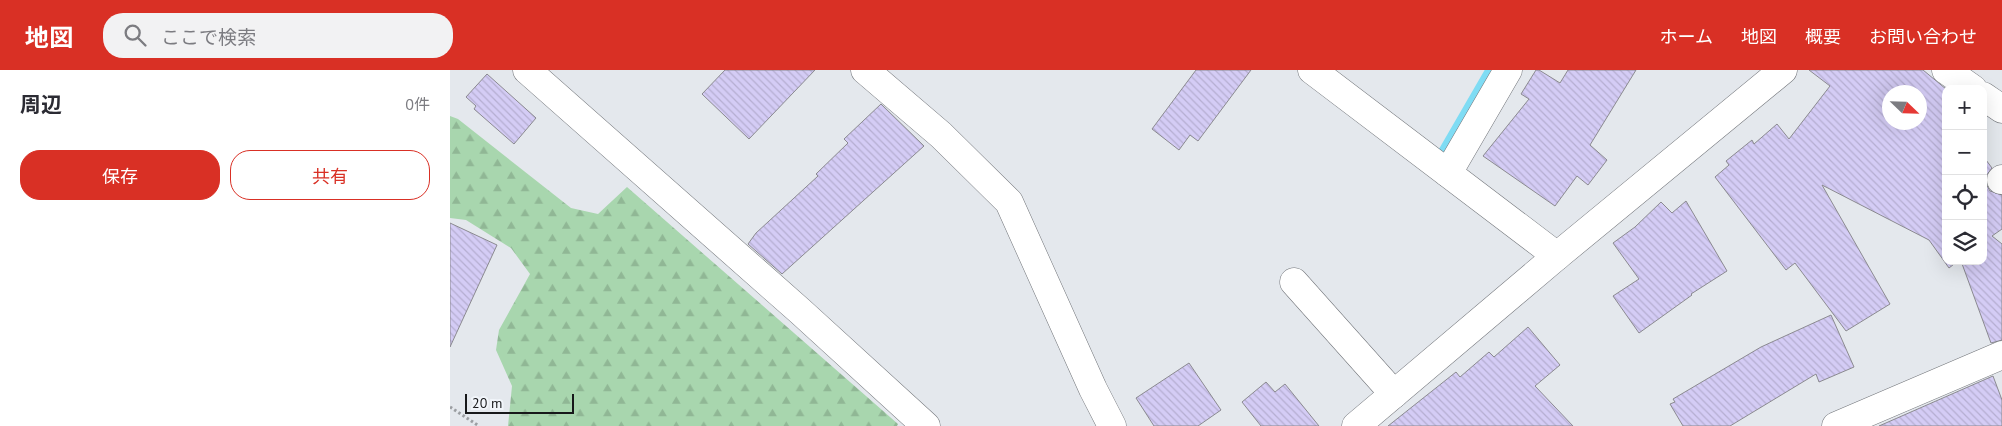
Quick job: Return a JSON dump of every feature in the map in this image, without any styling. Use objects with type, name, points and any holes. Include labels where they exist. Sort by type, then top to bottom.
[{"type":"street","points":[[527,70],[800,311],[926,426]]},
{"type":"street","points":[[865,70],[941,135],[1008,202],[1093,389],[1112,426]]},
{"type":"street","points":[[1312,70],[1557,256]]},
{"type":"street","points":[[1448,173],[1508,70]]},
{"type":"street","points":[[1356,426],[1557,256],[1783,70]]},
{"type":"street","points":[[1946,70],[1967,85]]},
{"type":"street","points":[[1987,99],[2002,109]]},
{"type":"street","points":[[1294,282],[1394,394]]},
{"type":"street","points":[[1836,426],[2002,355]]},
{"type":"path","points":[[450,408],[479,426]]},
{"type":"green space","points":[[450,116],[458,119],[571,208],[598,214],[627,187],[898,424],[897,426],[508,426],[512,386],[496,350],[499,330],[530,274],[511,248],[466,220],[450,218]]},
{"type":"building","points":[[725,70],[815,70],[749,139],[702,94]]},
{"type":"building","points":[[1196,70],[1251,70],[1198,141],[1190,135],[1179,150],[1152,129]]},
{"type":"building","points":[[1536,70],[1560,83],[1568,70],[1636,70],[1590,145],[1607,160],[1588,185],[1577,176],[1555,206],[1483,156],[1529,99],[1521,94]]},
{"type":"building","points":[[1809,70],[1923,70],[1942,86],[1942,258],[1929,240],[1822,185],[1890,304],[1846,331],[1795,263],[1786,270],[1715,177],[1729,165],[1726,161],[1752,140],[1754,144],[1777,124],[1789,139],[1830,86]]},
{"type":"building","points":[[487,74],[536,118],[514,144],[474,109],[476,106],[466,97]]},
{"type":"building","points":[[881,104],[924,146],[782,274],[748,244],[756,233],[818,176],[816,174],[848,143],[844,139]]},
{"type":"building","points":[[1987,161],[1992,168],[1987,175]]},
{"type":"building","points":[[1987,186],[1990,191],[2002,195],[2002,229],[1992,236],[2002,244],[2002,340],[1991,343],[1962,265],[1987,265]]},
{"type":"building","points":[[1686,201],[1727,271],[1691,294],[1639,333],[1613,296],[1639,279],[1613,243],[1635,227],[1661,202],[1672,213]]},
{"type":"building","points":[[450,223],[497,245],[450,347]]},
{"type":"building","points":[[1831,315],[1854,367],[1819,382],[1816,374],[1730,426],[1683,426],[1670,404],[1675,402],[1673,399],[1761,347]]},
{"type":"building","points":[[1528,327],[1560,365],[1535,386],[1573,426],[1388,426],[1456,372],[1460,377],[1489,352],[1494,357]]},
{"type":"building","points":[[1189,363],[1221,410],[1198,426],[1154,426],[1136,398]]},
{"type":"building","points":[[1993,376],[2002,400],[2002,426],[1879,426]]},
{"type":"building","points":[[1266,382],[1275,392],[1285,384],[1319,426],[1261,426],[1242,402]]},
{"type":"waterway","points":[[1443,153],[1491,70]]}]
